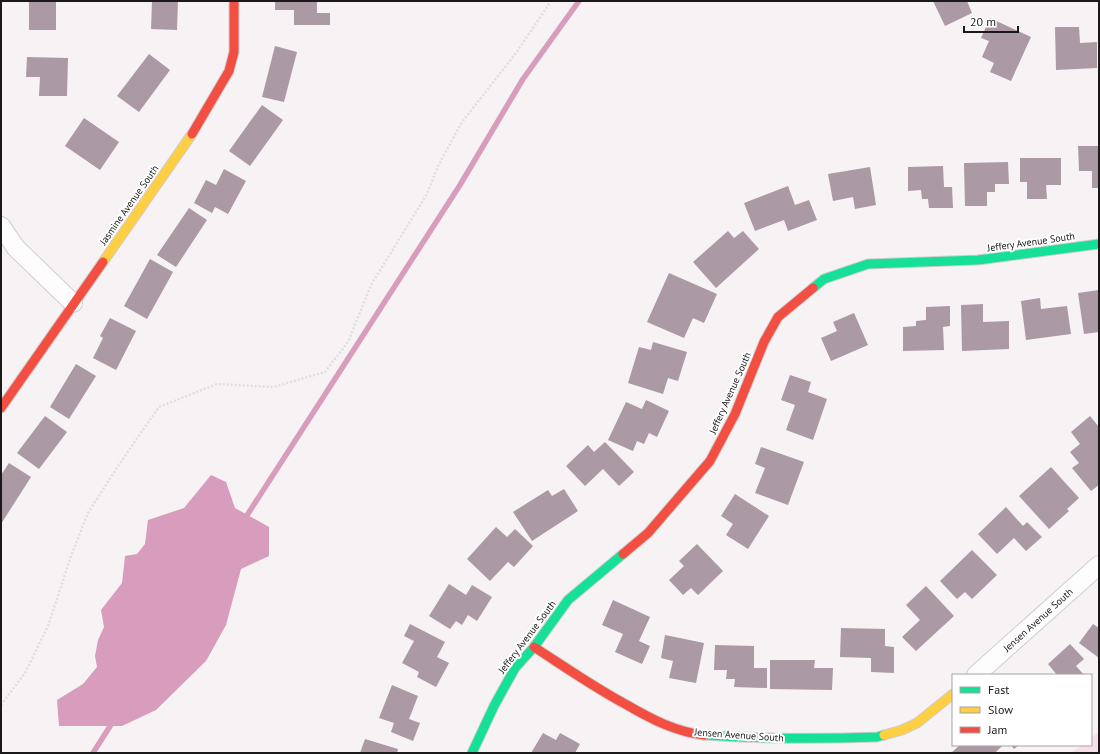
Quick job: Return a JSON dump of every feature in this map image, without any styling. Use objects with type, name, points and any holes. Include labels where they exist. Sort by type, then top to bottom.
[{"type":"street","name":"Jasmine Avenue South","points":[[1,408],[196,129],[229,71],[234,52],[234,1]]},
{"type":"street","points":[[1,226],[16,248],[73,303]]},
{"type":"street","name":"Jeffery Avenue South","points":[[472,753],[494,706],[515,668],[534,647],[568,600],[648,533],[710,461],[735,414],[764,342],[778,317],[824,279],[868,264],[978,260],[1099,244]]},
{"type":"street","name":"Jensen Avenue South","points":[[977,674],[1099,565]]},
{"type":"street","name":"Jensen Avenue South","points":[[534,647],[605,694],[658,722],[696,734],[747,738],[810,739],[877,737],[902,730],[917,722],[952,695]]},
{"type":"path","points":[[1,705],[25,673],[48,626],[71,556],[88,513],[159,407],[217,384],[274,387],[325,372],[348,342],[371,286],[427,194],[438,166],[462,122],[516,53],[551,1]]},
{"type":"shaded area","points":[[211,475],[226,482],[235,508],[269,527],[269,556],[241,569],[226,625],[206,661],[156,710],[122,726],[59,726],[57,700],[83,684],[97,667],[95,656],[98,640],[104,627],[101,610],[122,583],[125,556],[137,554],[145,544],[148,520],[184,508]]},
{"type":"shaded area","points":[[1099,732],[1099,753],[1071,753],[1081,746],[1092,746],[1092,737]]},
{"type":"building","points":[[29,1],[56,1],[56,30],[29,30]]},
{"type":"building","points":[[152,1],[178,1],[177,30],[151,29]]},
{"type":"building","points":[[275,1],[317,1],[317,13],[330,13],[330,25],[294,25],[294,10],[275,10]]},
{"type":"building","points":[[933,1],[967,1],[972,13],[945,26]]},
{"type":"building","points":[[990,18],[1031,37],[1011,81],[990,72],[994,63],[982,57],[989,41],[981,38]]},
{"type":"building","points":[[1055,27],[1079,27],[1080,43],[1097,42],[1097,68],[1056,70]]},
{"type":"building","points":[[275,46],[297,52],[284,102],[262,97]]},
{"type":"building","points":[[149,54],[170,70],[139,112],[117,96]]},
{"type":"building","points":[[27,57],[68,58],[67,96],[39,96],[40,77],[26,77]]},
{"type":"building","points":[[262,105],[283,120],[250,166],[229,151]]},
{"type":"building","points":[[84,118],[119,142],[100,170],[65,146]]},
{"type":"building","points":[[1078,146],[1099,146],[1099,188],[1092,188],[1092,171],[1079,171]]},
{"type":"building","points":[[1020,158],[1061,158],[1061,185],[1046,185],[1047,199],[1027,199],[1027,182],[1020,182]]},
{"type":"building","points":[[1008,162],[1009,184],[995,184],[995,192],[987,192],[987,206],[965,206],[964,163]]},
{"type":"building","points":[[943,166],[944,187],[952,187],[953,208],[929,208],[928,199],[922,199],[921,190],[908,191],[908,167]]},
{"type":"building","points":[[870,167],[876,205],[855,209],[853,197],[833,201],[828,174]]},
{"type":"building","points":[[224,169],[246,181],[228,214],[215,207],[212,213],[194,203],[206,180],[216,185]]},
{"type":"building","points":[[788,186],[795,205],[809,200],[817,220],[788,231],[784,220],[755,231],[744,203]]},
{"type":"building","points":[[189,208],[207,220],[176,267],[157,255]]},
{"type":"building","points":[[728,231],[734,238],[743,231],[759,249],[716,288],[693,262]]},
{"type":"building","points":[[150,259],[173,272],[147,319],[124,306]]},
{"type":"building","points":[[669,273],[717,294],[704,323],[693,318],[684,338],[647,322]]},
{"type":"building","points":[[1099,290],[1099,332],[1084,334],[1078,293]]},
{"type":"building","points":[[1040,298],[1041,309],[1067,306],[1071,334],[1026,340],[1021,301]]},
{"type":"building","points":[[983,304],[983,322],[1009,321],[1009,349],[962,351],[961,305]]},
{"type":"building","points":[[950,306],[950,326],[943,327],[944,350],[903,351],[903,327],[916,326],[916,321],[926,320],[926,307]]},
{"type":"building","points":[[854,313],[868,345],[831,361],[821,338],[837,331],[833,322]]},
{"type":"building","points":[[110,318],[136,331],[116,370],[93,358],[103,338],[100,336]]},
{"type":"building","points":[[653,342],[687,352],[678,381],[668,378],[663,394],[628,383],[639,347],[651,350]]},
{"type":"building","points":[[76,364],[96,376],[69,419],[50,407]]},
{"type":"building","points":[[790,375],[811,382],[808,392],[827,399],[813,440],[786,430],[795,405],[781,400]]},
{"type":"building","points":[[646,400],[669,411],[657,437],[649,433],[644,444],[637,441],[633,451],[608,440],[626,402],[642,409]]},
{"type":"building","points":[[45,416],[67,432],[39,469],[17,453]]},
{"type":"building","points":[[1090,416],[1099,427],[1099,485],[1091,491],[1072,468],[1079,463],[1070,452],[1080,444],[1071,432]]},
{"type":"building","points":[[605,442],[634,472],[619,486],[603,469],[585,486],[566,466],[588,445],[594,452]]},
{"type":"building","points":[[761,447],[804,462],[788,505],[755,493],[765,468],[755,464]]},
{"type":"building","points":[[9,463],[31,477],[1,524],[1,475]]},
{"type":"building","points":[[1051,467],[1079,498],[1067,509],[1069,511],[1049,529],[1019,496]]},
{"type":"building","points":[[564,489],[578,511],[532,541],[513,512],[548,490],[552,496]]},
{"type":"building","points":[[735,494],[769,516],[748,549],[726,535],[733,524],[721,516]]},
{"type":"building","points":[[1006,507],[1023,526],[1027,522],[1042,537],[1026,551],[1014,538],[997,554],[978,534]]},
{"type":"building","points":[[496,527],[507,537],[515,529],[533,546],[514,567],[508,562],[490,581],[467,559]]},
{"type":"building","points":[[697,544],[723,571],[698,595],[691,588],[683,595],[669,580],[684,566],[679,561]]},
{"type":"building","points":[[972,550],[997,575],[972,599],[965,592],[957,599],[940,581]]},
{"type":"building","points":[[449,584],[466,595],[472,585],[492,597],[477,621],[468,615],[462,625],[456,621],[450,629],[429,616]]},
{"type":"building","points":[[926,586],[954,616],[916,651],[902,637],[920,620],[906,605]]},
{"type":"building","points":[[613,600],[650,617],[639,641],[650,646],[642,664],[615,652],[623,634],[602,625]]},
{"type":"building","points":[[410,624],[445,642],[437,657],[449,663],[436,687],[417,677],[419,672],[402,663],[414,641],[404,636]]},
{"type":"building","points":[[1093,624],[1099,628],[1099,658],[1079,643]]},
{"type":"building","points":[[841,628],[885,629],[885,646],[894,647],[894,673],[871,672],[871,658],[840,657]]},
{"type":"building","points":[[665,635],[704,643],[696,683],[669,678],[673,661],[661,658]]},
{"type":"building","points":[[1070,644],[1084,659],[1076,666],[1083,674],[1056,674],[1048,664]]},
{"type":"building","points":[[715,645],[754,646],[754,668],[767,668],[767,688],[734,687],[735,679],[726,679],[727,670],[714,670]]},
{"type":"building","points":[[770,660],[815,660],[814,668],[833,668],[832,690],[770,689]]},
{"type":"building","points":[[392,685],[418,696],[409,719],[420,723],[413,741],[391,732],[394,723],[379,718]]},
{"type":"building","points":[[543,733],[556,740],[560,733],[580,744],[575,753],[531,753]]},
{"type":"building","points":[[365,739],[398,749],[397,753],[360,753]]},
{"type":"building","points":[[959,746],[1002,746],[995,753],[951,753]]},
{"type":"waterway","points":[[244,520],[460,185],[523,79],[579,1]]},
{"type":"waterway","points":[[93,753],[114,720]]},
{"type":"traffic: fast","points":[[813,288],[824,279],[868,264],[978,260],[1099,244]]},
{"type":"traffic: fast","points":[[472,753],[494,706],[515,668],[534,647],[568,600],[623,554]]},
{"type":"traffic: fast","points":[[704,735],[812,738],[877,737],[884,735]]},
{"type":"traffic: slow","points":[[103,262],[192,134]]},
{"type":"traffic: slow","points":[[884,735],[902,730],[917,723],[952,695]]},
{"type":"traffic: jam","points":[[192,134],[229,71],[234,52],[234,1]]},
{"type":"traffic: jam","points":[[1,408],[103,262]]},
{"type":"traffic: jam","points":[[623,554],[648,533],[710,461],[735,414],[764,342],[778,317],[813,288]]},
{"type":"traffic: jam","points":[[534,647],[592,684],[645,715],[674,728],[704,735]]}]
